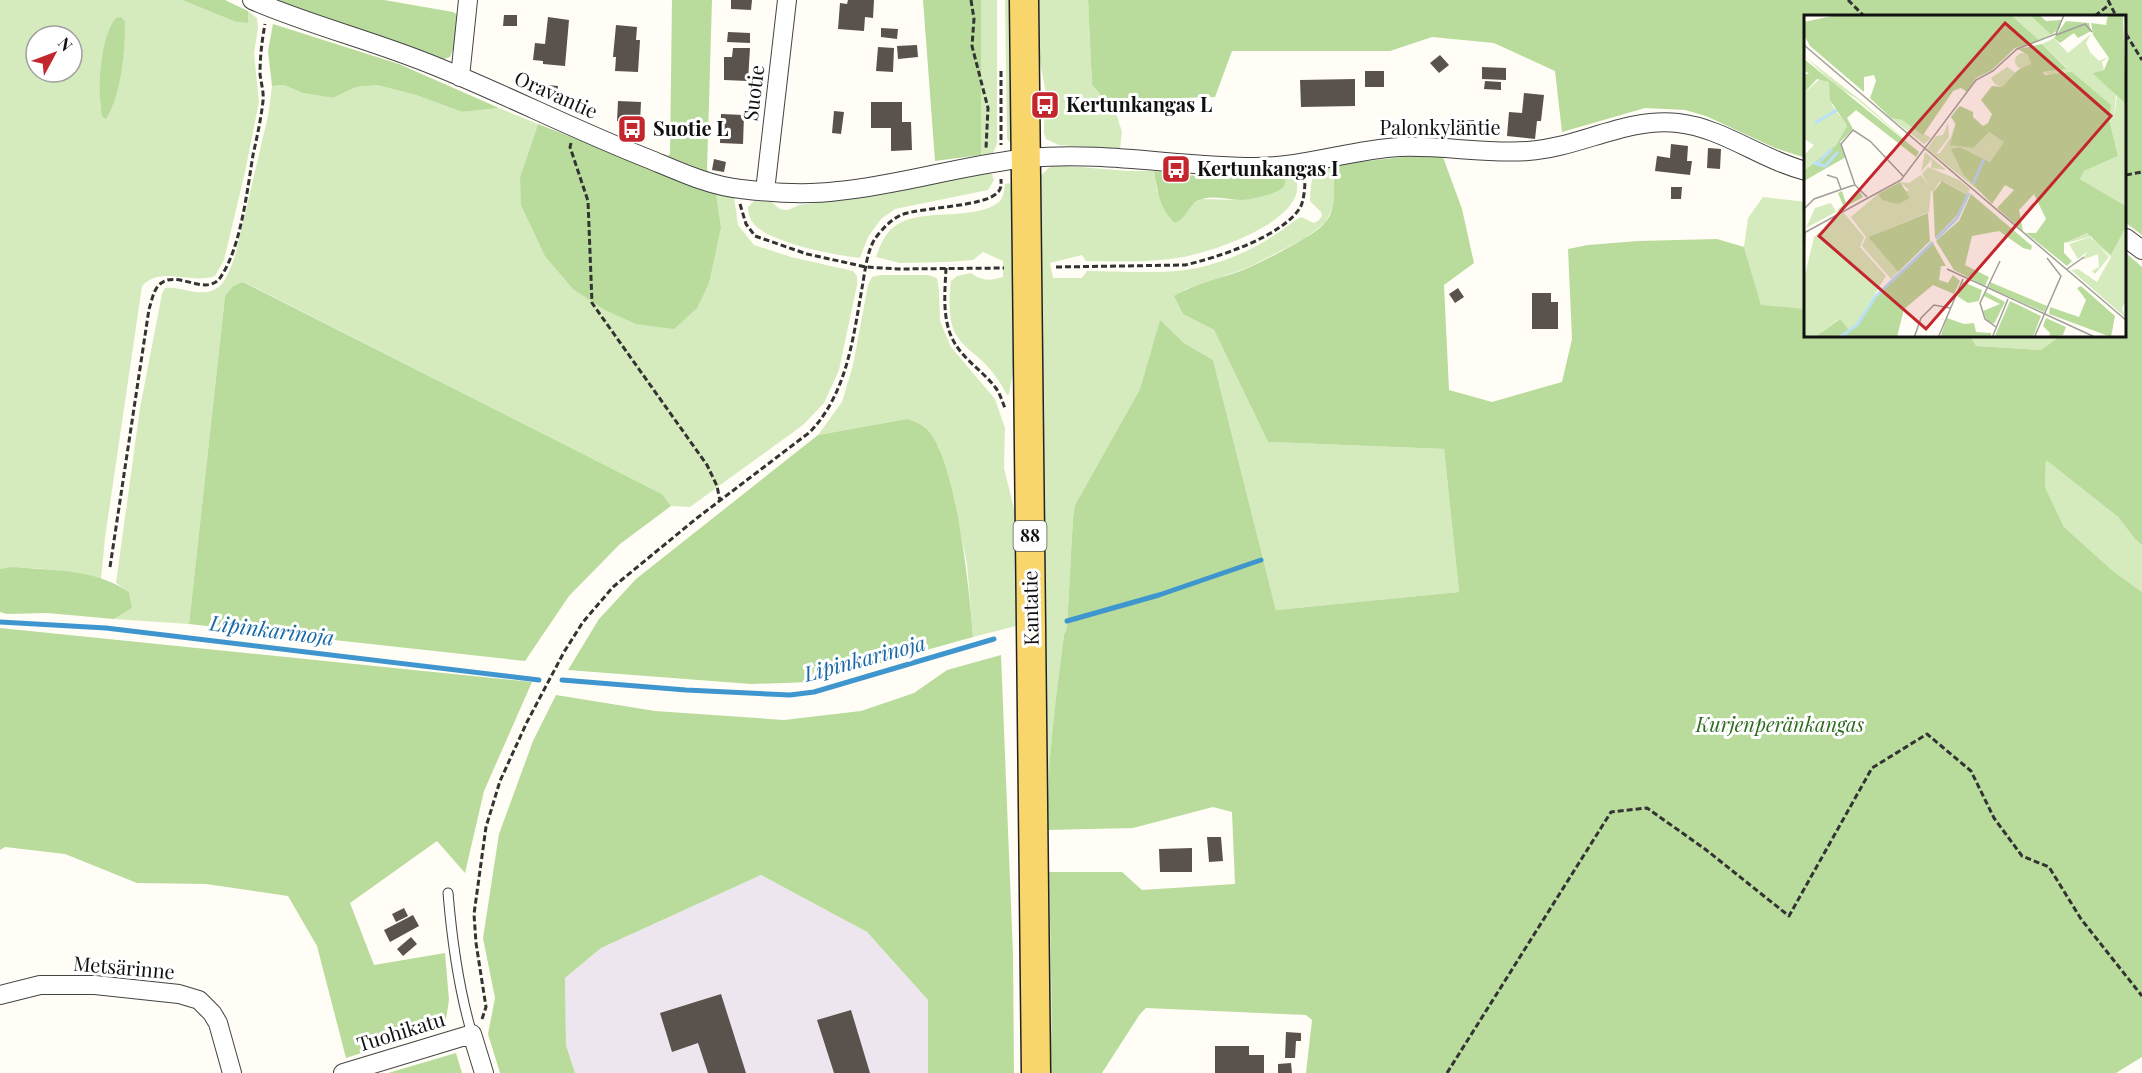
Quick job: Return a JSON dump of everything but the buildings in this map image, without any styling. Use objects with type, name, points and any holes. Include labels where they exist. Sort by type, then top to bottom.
[{"type":"main road","name":"Kantatie","points":[[1024,0],[1005,161],[1036,1073]]},
{"type":"street","points":[[460,76],[468,0]]},
{"type":"street","name":"Suotie","points":[[765,191],[787,0]]},
{"type":"street","name":"Oravantie","points":[[260,4],[324,29],[405,54],[460,76],[574,129],[698,178],[728,187],[822,193],[1005,161]]},
{"type":"street","name":"Palonkyläntie","points":[[1005,161],[1078,156],[1256,167],[1304,163],[1395,147],[1531,151],[1630,127],[1675,122],[1717,133],[1768,159],[1804,170]]},
{"type":"street","points":[[2127,239],[2142,250]]},
{"type":"street","name":"Metsärinne","points":[[0,995],[40,985],[95,986],[180,994],[199,1000],[218,1023],[232,1073]]},
{"type":"street","points":[[472,1034],[484,1073]]},
{"type":"street","name":"Tuohikatu","points":[[343,1073],[472,1034]]},
{"type":"lane","points":[[448,893],[453,953],[472,1034]]},
{"type":"path","points":[[971,0],[974,19],[972,46],[1005,161]]},
{"type":"path","points":[[1848,0],[1863,15]]},
{"type":"path","points":[[2096,15],[2109,2]]},
{"type":"path","points":[[110,567],[149,309],[154,293],[160,284],[166,281],[212,284],[218,280],[229,262],[236,243],[263,99],[260,4]]},
{"type":"path","points":[[2127,36],[2142,60]]},
{"type":"path","points":[[472,1034],[481,1021],[486,1007],[474,914],[486,827],[500,781],[527,722],[564,652],[601,599],[613,587],[810,432],[824,417],[837,394],[846,368],[866,267],[874,239],[888,223],[903,214],[966,204],[994,195],[1001,188],[1005,161],[1001,69]]},
{"type":"path","points":[[574,129],[570,147],[588,201],[592,303],[707,465],[717,486],[720,501]]},
{"type":"path","points":[[1056,267],[1185,265],[1204,261],[1243,247],[1282,225],[1302,204],[1304,163]]},
{"type":"path","points":[[2127,176],[2142,172]]},
{"type":"path","points":[[742,189],[740,207],[746,224],[755,236],[776,245],[866,267],[1004,268]]},
{"type":"path","points":[[946,268],[945,294],[948,326],[952,339],[998,389],[1006,412]]},
{"type":"path","points":[[1447,1073],[1611,812],[1647,807],[1705,849],[1789,916],[1872,768],[1927,734],[1971,771],[1994,818],[2022,856],[2049,867],[2081,919],[2142,996]]},
{"type":"shaded area","points":[[761,875],[867,932],[928,1000],[928,1073],[575,1073],[566,1045],[565,978],[601,948]]},
{"type":"green space","points":[[0,0],[182,0],[236,22],[248,23],[248,11],[257,18],[258,28],[254,53],[259,102],[224,260],[215,276],[206,278],[158,277],[142,286],[101,579],[25,568],[0,569]],"holes":[[[125,22],[122,67],[114,101],[100,107],[102,62]]]},
{"type":"green space","points":[[182,0],[225,0],[248,11],[248,23],[236,22]]},
{"type":"green space","points":[[278,0],[384,0],[453,12],[459,16],[454,47],[450,57],[435,59],[326,22]]},
{"type":"green space","points":[[672,0],[712,0],[707,170],[710,173],[668,156],[670,154]]},
{"type":"green space","points":[[923,0],[981,0],[981,155],[935,161]]},
{"type":"green space","points":[[981,0],[997,0],[997,144],[993,153],[981,155]]},
{"type":"green space","points":[[1005,0],[1015,0],[1012,140],[1009,142],[1007,138]]},
{"type":"green space","points":[[1036,0],[1088,0],[1092,85],[1101,95],[1112,100],[1122,132],[1120,149],[1059,145],[1046,139],[1044,133],[1045,88],[1039,56]]},
{"type":"green space","points":[[1088,0],[2142,0],[2142,235],[2127,224],[2127,15],[1804,15],[1804,157],[1775,148],[1706,116],[1685,110],[1645,108],[1562,132],[1555,71],[1494,43],[1432,37],[1390,51],[1232,51],[1215,97],[1112,100],[1101,95],[1092,85]]},
{"type":"green space","points":[[121,17],[125,22],[121,72],[116,97],[106,119],[102,116],[101,105],[100,79],[103,51],[111,27],[116,18]]},
{"type":"green space","points":[[273,24],[399,64],[499,108],[462,112],[416,95],[377,85],[356,87],[333,98],[303,93],[284,85],[272,86],[268,51]]},
{"type":"green space","points":[[284,85],[303,93],[333,98],[356,87],[377,85],[416,95],[462,112],[499,108],[538,124],[520,177],[721,227],[716,193],[734,197],[738,225],[754,245],[791,257],[853,271],[857,276],[839,370],[824,403],[803,425],[690,507],[671,506],[662,494],[244,282],[233,286],[225,296],[189,624],[114,619],[132,608],[129,592],[116,583],[140,408],[162,294],[165,288],[208,292],[220,286],[224,280],[235,256],[268,116],[272,86]]},
{"type":"green space","points":[[538,124],[716,193],[721,227],[709,283],[697,308],[674,329],[636,324],[605,310],[573,289],[545,256],[521,205],[520,177]]},
{"type":"green space","name":"Kurjenperänkangas","points":[[1412,156],[1443,157],[1462,209],[1474,263],[1444,285],[1449,390],[1492,402],[1562,382],[1572,339],[1568,249],[1638,241],[1717,239],[1744,247],[1761,305],[1804,309],[1804,338],[1971,338],[1976,346],[2041,350],[2057,338],[2127,338],[2127,254],[2142,267],[2142,545],[2118,517],[2046,460],[2045,487],[2064,527],[2113,571],[2142,592],[2142,1057],[2116,1073],[1306,1073],[1312,1020],[1306,1015],[1146,1008],[1102,1073],[1049,1073],[1052,1018],[1049,872],[1122,872],[1142,890],[1235,884],[1232,812],[1213,807],[1133,828],[1048,830],[1050,757],[1064,635],[1067,628],[1075,505],[1140,389],[1160,320],[1184,343],[1213,360],[1276,610],[1459,592],[1444,449],[1268,442],[1214,330],[1183,314],[1174,296],[1192,287],[1248,268],[1317,230],[1324,224],[1333,207],[1334,176],[1340,164]]},
{"type":"green space","points":[[1340,164],[1333,177],[1335,204],[1325,223],[1304,239],[1247,268],[1186,289],[1175,297],[1183,314],[1214,330],[1268,442],[1444,449],[1459,592],[1276,610],[1213,360],[1184,343],[1160,321],[1140,389],[1075,505],[1073,517],[1067,628],[1064,635],[1053,726],[1047,800],[1052,1018],[1049,1073],[1040,176],[1055,165],[1154,171],[1157,192],[1192,205],[1201,199],[1244,200],[1285,183],[1283,174],[1293,173],[1297,189],[1291,204],[1278,218],[1259,230],[1216,248],[1171,259],[1086,261],[1082,255],[1050,263],[1053,278],[1082,278],[1087,271],[1161,272],[1201,267],[1230,258],[1258,245],[1301,217],[1314,223],[1322,216],[1310,201],[1313,178],[1318,170]]},
{"type":"green space","points":[[1154,171],[1206,177],[1255,177],[1283,174],[1285,182],[1284,187],[1280,190],[1254,198],[1244,200],[1202,199],[1194,203],[1175,223],[1163,206]]},
{"type":"green space","points":[[992,174],[994,180],[988,190],[895,209],[881,219],[868,237],[860,258],[821,251],[778,239],[757,227],[752,221],[748,207],[754,201],[772,202],[779,208],[788,210],[799,205],[887,194],[965,175]]},
{"type":"green space","points":[[1009,183],[1016,193],[1016,357],[1007,395],[991,370],[958,338],[951,321],[950,307],[951,281],[957,276],[971,273],[986,280],[1003,277],[1003,261],[983,252],[973,260],[947,262],[900,263],[876,257],[885,236],[895,226],[918,217],[976,212],[988,208],[1001,200],[1005,184]]},
{"type":"green space","points":[[1763,197],[1804,202],[1804,309],[1761,306],[1744,247],[1748,218]]},
{"type":"green space","points":[[928,275],[937,278],[940,321],[951,347],[995,399],[1005,428],[1004,468],[1017,521],[1020,625],[973,637],[967,564],[953,496],[938,446],[907,419],[818,435],[842,402],[853,365],[868,285],[872,277]]},
{"type":"green space","points":[[243,282],[662,494],[671,506],[620,544],[569,596],[525,661],[189,624],[225,296],[233,286]]},
{"type":"green space","points":[[1971,338],[2057,338],[2041,350],[1975,346]]},
{"type":"green space","points":[[907,419],[924,427],[935,441],[945,464],[953,493],[965,559],[973,637],[812,682],[751,684],[568,670],[599,619],[636,579],[818,435]]},
{"type":"green space","points":[[2046,460],[2118,517],[2142,545],[2142,592],[2113,571],[2064,527],[2045,487]]},
{"type":"green space","points":[[11,567],[57,570],[102,579],[129,592],[132,608],[114,619],[47,613],[7,614],[0,612],[0,569]]},
{"type":"green space","points":[[0,628],[532,682],[484,791],[465,873],[437,841],[350,903],[374,965],[445,953],[449,1000],[445,1026],[346,1058],[317,946],[288,896],[206,884],[137,883],[65,854],[5,847],[0,850]]},
{"type":"green space","points":[[1001,655],[1013,955],[1014,1073],[928,1073],[928,1000],[867,932],[761,875],[601,948],[565,978],[566,1045],[575,1073],[500,1073],[488,1034],[495,998],[483,938],[499,834],[533,741],[556,695],[655,711],[784,720],[861,711],[914,693],[947,670]]},
{"type":"green space","points":[[456,1053],[462,1073],[388,1073]]},
{"type":"waterway","points":[[1067,621],[1159,595],[1261,560]]},
{"type":"waterway","name":"Lipinkarinoja","points":[[0,622],[106,628],[539,680]]},
{"type":"waterway","name":"Lipinkarinoja","points":[[562,680],[686,690],[790,695],[814,692],[994,639]]},
{"type":"place","name":"Kertunkangas L","points":[[1045,105]]},
{"type":"place","name":"Suotie L","points":[[632,129]]},
{"type":"place","name":"Kertunkangas I","points":[[1176,169]]}]
